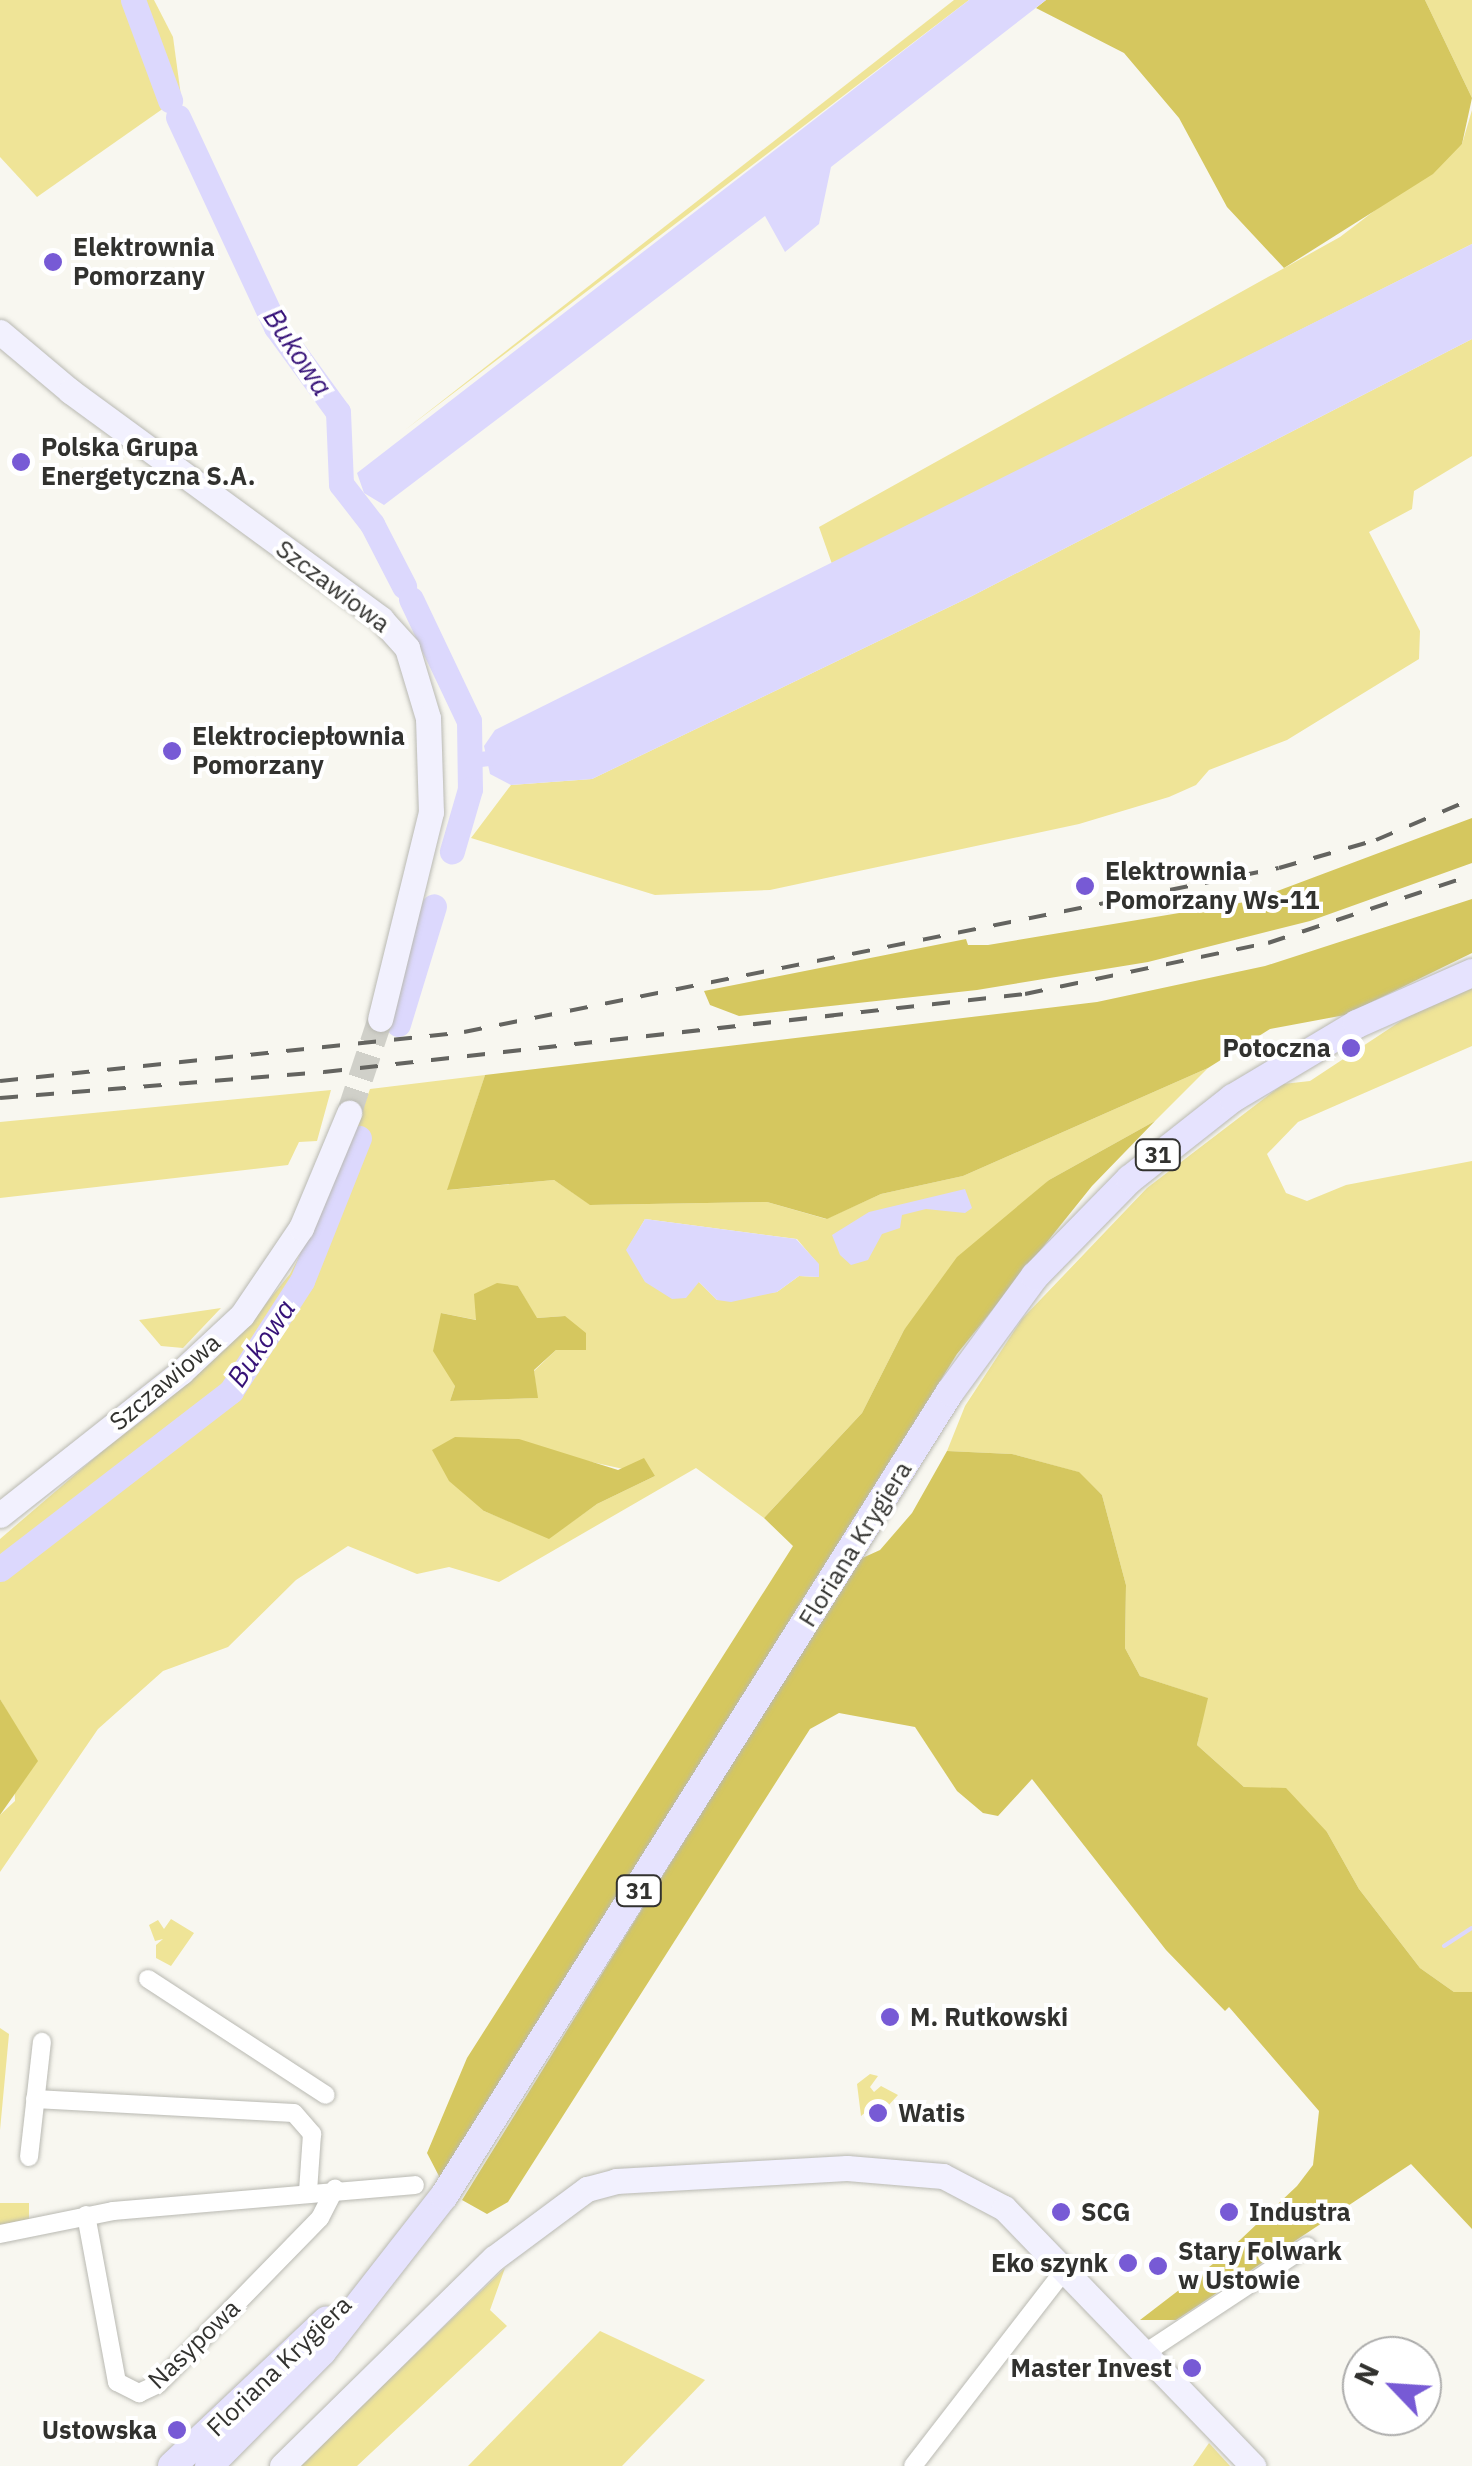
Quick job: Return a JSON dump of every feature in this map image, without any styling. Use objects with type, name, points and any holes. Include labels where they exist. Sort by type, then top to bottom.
[{"type":"main road","name":"Floriana Krygiera","points":[[209,2466],[322,2352],[482,2138],[924,1433],[1035,1276],[1154,1158],[1324,1042],[1472,973]]},
{"type":"main road","name":"Floriana Krygiera","points":[[172,2466],[386,2266]]},
{"type":"street","name":"Szczawiowa","points":[[0,332],[70,391],[381,619],[407,648],[428,718],[431,812],[380,1019]]},
{"type":"street","name":"Szczawiowa","points":[[0,1515],[181,1372],[242,1315],[308,1214],[349,1113]]},
{"type":"street","points":[[148,1979],[326,2095]]},
{"type":"street","points":[[30,2157],[42,2042]]},
{"type":"street","points":[[35,2099],[294,2114],[312,2134],[308,2192]]},
{"type":"street","points":[[282,2466],[501,2252],[576,2195],[606,2182],[877,2168],[943,2176],[976,2190],[1012,2214],[1252,2466]]},
{"type":"street","points":[[0,2234],[86,2215],[335,2189],[415,2185]]},
{"type":"street","name":"Nasypowa","points":[[86,2215],[117,2382],[139,2393],[158,2384],[320,2218],[335,2189]]},
{"type":"street","points":[[1145,2353],[1307,2246]]},
{"type":"street","points":[[913,2466],[1066,2268]]},
{"type":"shaded area","points":[[0,0],[154,0],[173,37],[181,96],[37,197],[0,157]]},
{"type":"shaded area","points":[[954,0],[969,0],[405,430]]},
{"type":"shaded area","points":[[969,0],[1046,0],[831,167],[819,224],[785,252],[765,216],[384,505],[364,493],[357,473]]},
{"type":"shaded area","points":[[1046,0],[1425,0],[1472,98],[1462,144],[1433,174],[1284,268],[1227,207],[1179,118],[1124,53],[1036,8]]},
{"type":"shaded area","points":[[1425,0],[1472,0],[1472,98]]},
{"type":"shaded area","points":[[1472,110],[1472,244],[832,564],[819,527],[1340,237],[1462,144]]},
{"type":"shaded area","points":[[1472,244],[1472,339],[972,596],[592,779],[511,785],[490,774],[484,746],[495,730]]},
{"type":"shaded area","points":[[1472,339],[1472,456],[1414,491],[1412,509],[1369,532],[1420,631],[1419,659],[1287,740],[1209,770],[1196,785],[1169,797],[1079,824],[770,890],[655,895],[471,838],[511,785],[592,779],[972,596]]},
{"type":"shaded area","points":[[1472,818],[1472,863],[1310,921],[1148,962],[977,990],[739,1016],[710,1005],[704,991],[966,939],[968,945],[988,945],[1251,901]]},
{"type":"shaded area","points":[[1472,899],[1472,953],[1345,1015],[1270,1029],[1208,1068],[963,1176],[881,1194],[827,1219],[767,1202],[590,1205],[554,1180],[447,1190],[485,1075],[1097,1002],[1265,966]]},
{"type":"shaded area","points":[[1472,988],[1472,1046],[1298,1122],[1267,1154],[1286,1193],[1307,1201],[1346,1185],[1472,1161],[1472,1992],[1454,1992],[1420,1968],[1359,1889],[1327,1832],[1244,1787],[1197,1745],[1207,1698],[1140,1676],[1125,1648],[1126,1585],[1102,1495],[1078,1472],[1012,1454],[947,1451],[965,1406],[1022,1319],[1147,1188],[1283,1084],[1310,1081],[1419,1009]]},
{"type":"shaded area","points":[[1208,1068],[1155,1121],[1049,1180],[904,1330],[862,1413],[764,1518],[696,1468],[499,1582],[449,1567],[417,1574],[348,1546],[296,1580],[228,1647],[163,1671],[98,1729],[0,1872],[0,1815],[15,1801],[12,1720],[0,1699],[0,1539],[246,1328],[290,1274],[331,1197],[370,1089],[485,1075],[448,1190],[554,1180],[591,1205],[767,1202],[826,1219],[881,1194],[963,1176]],"holes":[[[645,1219],[797,1239],[818,1264],[818,1277],[799,1276],[777,1292],[717,1300],[699,1282],[627,1250]],[[518,1286],[536,1318],[565,1316],[556,1350],[534,1371],[537,1398],[450,1401],[455,1386],[441,1313],[477,1320]],[[569,1457],[655,1476],[597,1504],[549,1538],[484,1511]]]},
{"type":"shaded area","points":[[331,1090],[317,1141],[299,1142],[288,1165],[0,1198],[0,1122]]},
{"type":"shaded area","points":[[1155,1121],[1092,1186],[957,1354],[440,2178],[427,2153],[467,2058],[793,1546],[764,1518],[862,1413],[904,1330],[957,1257],[1049,1180]]},
{"type":"shaded area","points":[[965,1189],[972,1208],[965,1213],[926,1209],[902,1215],[900,1228],[882,1234],[868,1260],[851,1265],[840,1255],[832,1235],[869,1212]]},
{"type":"shaded area","points":[[645,1219],[796,1239],[819,1264],[819,1277],[799,1276],[777,1292],[731,1302],[717,1300],[699,1282],[686,1298],[672,1299],[645,1282],[626,1250]]},
{"type":"shaded area","points":[[497,1283],[518,1286],[537,1318],[565,1316],[586,1333],[586,1350],[556,1350],[534,1370],[538,1398],[450,1401],[455,1386],[433,1351],[441,1313],[476,1320],[474,1294]]},
{"type":"shaded area","points":[[221,1308],[183,1348],[161,1346],[139,1320]]},
{"type":"shaded area","points":[[455,1437],[519,1439],[618,1470],[644,1458],[655,1476],[597,1504],[549,1539],[484,1511],[449,1481],[432,1450]]},
{"type":"shaded area","points":[[947,1451],[1012,1454],[1079,1472],[1102,1495],[1126,1585],[1125,1648],[1140,1676],[1208,1698],[1197,1745],[1244,1787],[1286,1788],[1327,1832],[1359,1889],[1420,1968],[1454,1992],[1472,1992],[1472,2229],[1411,2164],[1176,2320],[1140,2320],[1222,2257],[1297,2186],[1313,2165],[1319,2111],[1229,2007],[1225,2011],[1166,1950],[1032,1779],[998,1816],[983,1813],[957,1791],[915,1727],[839,1713],[810,1729],[508,2202],[487,2214],[462,2200],[858,1560],[880,1550],[912,1513]]},
{"type":"shaded area","points":[[0,1699],[38,1761],[0,1815]]},
{"type":"shaded area","points":[[171,1919],[194,1933],[171,1966],[156,1958],[156,1945],[163,1939],[155,1941],[149,1925],[158,1920],[164,1929]]},
{"type":"shaded area","points":[[0,2028],[9,2034],[0,2130]]},
{"type":"shaded area","points":[[870,2074],[878,2076],[870,2087],[874,2092],[881,2086],[898,2095],[887,2107],[879,2101],[861,2116],[857,2084]]},
{"type":"shaded area","points":[[0,2203],[29,2203],[29,2219],[0,2225]]},
{"type":"shaded area","points":[[505,2268],[490,2310],[507,2326],[357,2466],[299,2466]]},
{"type":"shaded area","points":[[600,2331],[705,2380],[622,2466],[468,2466]]},
{"type":"shaded area","points":[[1209,2443],[1230,2466],[1193,2466]]},
{"type":"waterway","name":"Bukowa","points":[[133,0],[170,100]]},
{"type":"waterway","name":"Bukowa","points":[[178,117],[276,327],[338,412],[341,484],[372,524],[404,586]]},
{"type":"waterway","name":"Bukowa","points":[[411,599],[469,721],[470,789],[452,851]]},
{"type":"waterway","points":[[472,760],[503,756]]},
{"type":"waterway","name":"Bukowa","points":[[398,1024],[434,906]]},
{"type":"waterway","name":"Bukowa","points":[[0,1569],[231,1391],[302,1281],[359,1138]]},
{"type":"waterway","points":[[1444,1946],[1472,1928]]},
{"type":"tunnel","points":[[349,1113],[380,1019]]},
{"type":"railway","points":[[0,1081],[464,1032],[1279,868],[1376,840],[1472,799]]},
{"type":"railway","points":[[0,1098],[324,1072],[1025,994],[1268,943],[1472,875]]},
{"type":"place","name":"Elektrownia Pomorzany","points":[[53,262]]},
{"type":"place","name":"Polska Grupa Energetyczna S.A.","points":[[21,462]]},
{"type":"place","name":"Elektrociepłownia Pomorzany","points":[[172,751]]},
{"type":"place","name":"Elektrownia Pomorzany Ws-11","points":[[1085,886]]},
{"type":"place","name":"Potoczna","points":[[1351,1048]]},
{"type":"place","name":"M. Rutkowski","points":[[890,2017]]},
{"type":"place","name":"Watis","points":[[878,2113]]},
{"type":"place","name":"SCG","points":[[1061,2212]]},
{"type":"place","name":"Industra","points":[[1229,2212]]},
{"type":"place","name":"Eko szynk","points":[[1128,2263]]},
{"type":"place","name":"Stary Folwark w Ustowie","points":[[1158,2266]]},
{"type":"place","name":"Master Invest","points":[[1192,2368]]},
{"type":"place","name":"Ustowska","points":[[177,2430]]}]
